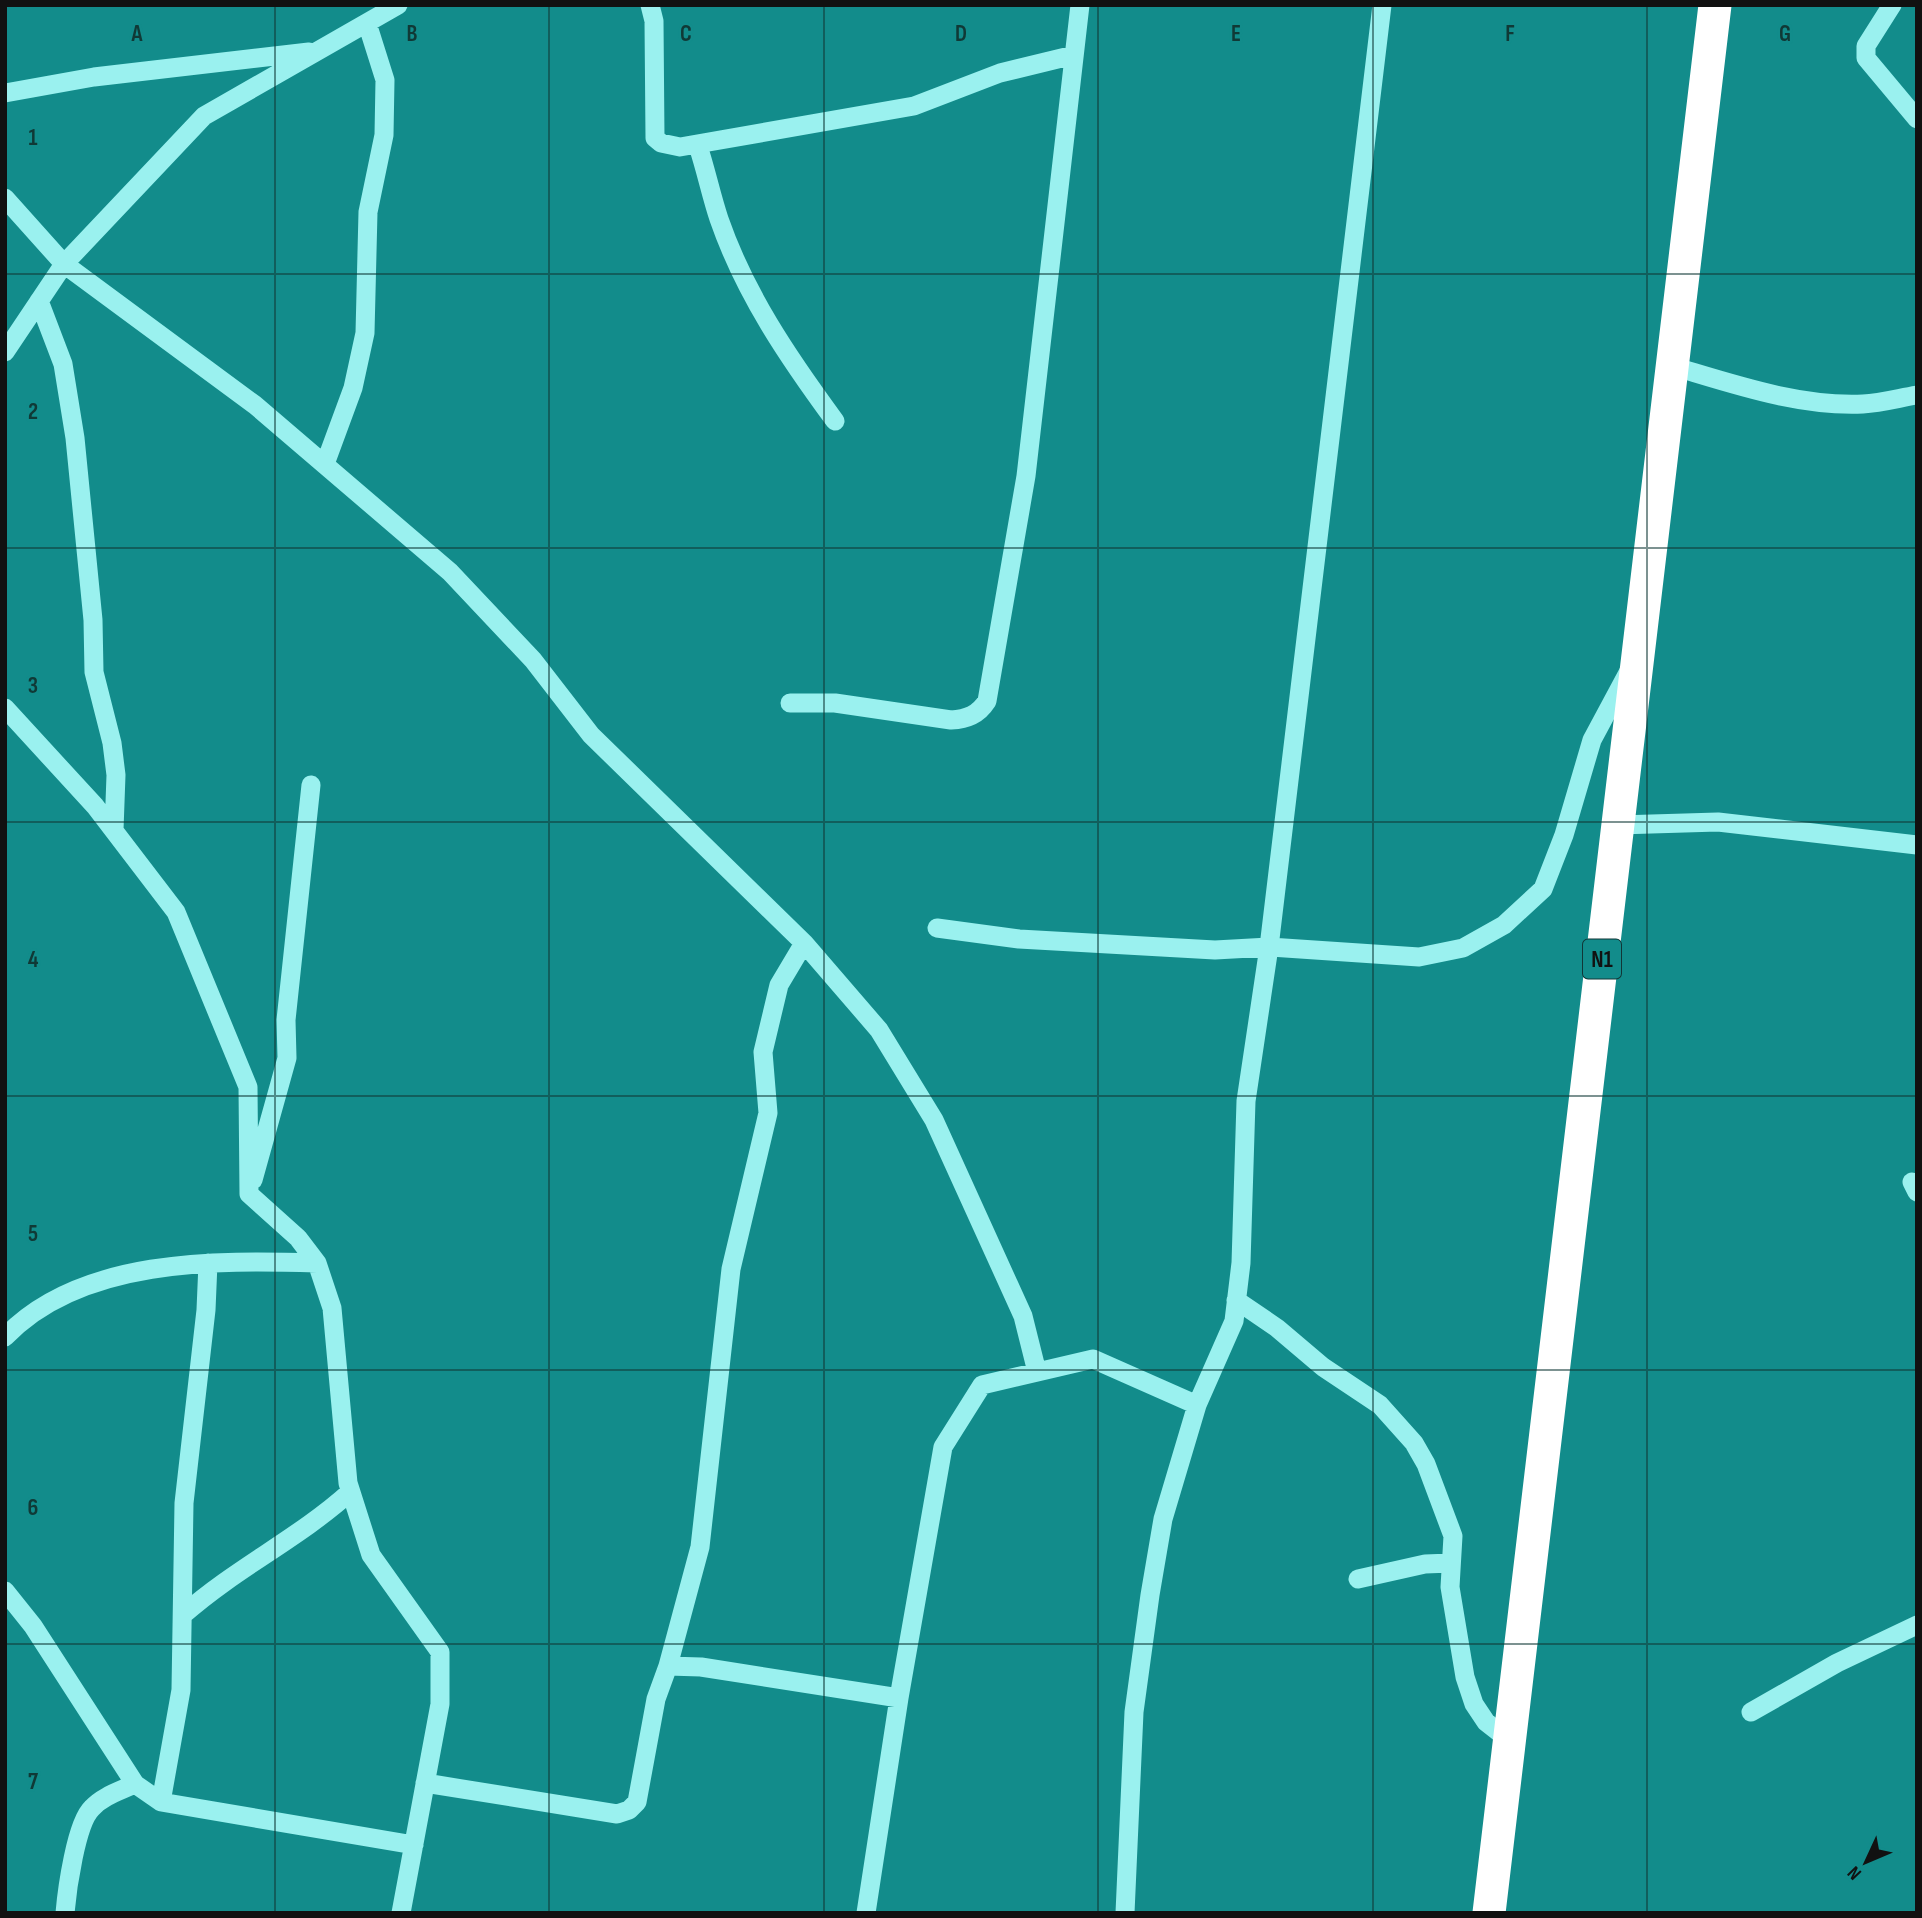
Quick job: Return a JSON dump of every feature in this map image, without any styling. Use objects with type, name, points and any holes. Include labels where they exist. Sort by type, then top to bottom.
[{"type":"highway","name":"N1","points":[[1489,1913],[1715,5]]},
{"type":"street","points":[[5,352],[64,264],[204,116],[398,5]]},
{"type":"street","points":[[650,5],[654,21],[655,138],[661,143],[698,146],[914,106],[1000,73],[1074,55]]},
{"type":"street","points":[[790,703],[835,703],[951,720],[965,719],[981,711],[987,701],[1026,476],[1080,5]]},
{"type":"street","points":[[1125,1913],[1134,1712],[1163,1518],[1197,1405],[1234,1321],[1241,1263],[1245,1101],[1269,947],[1382,5]]},
{"type":"street","points":[[1892,5],[1866,46],[1866,58],[1917,119]]},
{"type":"street","points":[[325,464],[353,388],[365,333],[368,212],[384,135],[385,80],[367,23]]},
{"type":"street","points":[[5,93],[94,77],[317,51]]},
{"type":"street","points":[[698,146],[719,219],[748,289],[773,334],[835,421]]},
{"type":"street","points":[[5,198],[64,264],[255,405],[450,572],[533,660],[591,735],[804,943],[879,1030],[934,1120],[1023,1316],[1037,1372]]},
{"type":"street","points":[[39,301],[63,364],[75,438],[93,621],[94,673],[112,743],[116,775],[114,830]]},
{"type":"street","points":[[1672,366],[1740,386],[1837,404],[1865,404],[1917,395]]},
{"type":"street","points":[[937,928],[1019,939],[1215,950],[1269,947],[1419,957],[1463,948],[1494,931],[1523,910],[1543,889],[1564,835],[1592,740],[1638,655]]},
{"type":"street","points":[[5,708],[114,830],[176,912],[248,1087],[248,1194],[298,1238],[317,1263],[332,1308],[350,1492],[371,1555],[440,1652],[440,1704],[401,1913]]},
{"type":"street","points":[[248,1194],[287,1058],[286,1020],[311,785]]},
{"type":"street","points":[[1618,825],[1718,822],[1917,845]]},
{"type":"street","points":[[425,1783],[617,1814],[629,1811],[637,1802],[656,1699],[668,1667],[699,1547],[731,1269],[768,1113],[763,1052],[779,985],[804,943]]},
{"type":"street","points":[[5,1337],[31,1315],[104,1278],[208,1263],[317,1263]]},
{"type":"street","points":[[161,1802],[181,1690],[184,1503],[206,1310],[208,1263]]},
{"type":"street","points":[[1236,1300],[1277,1328],[1323,1367],[1380,1405],[1414,1443],[1434,1483],[1452,1536],[1450,1587],[1465,1677],[1474,1704],[1486,1722],[1509,1740]]},
{"type":"street","points":[[866,1913],[899,1698],[943,1447],[982,1385],[1093,1359],[1197,1405]]},
{"type":"street","points":[[184,1614],[220,1584],[321,1518],[350,1492]]},
{"type":"street","points":[[1358,1579],[1424,1564],[1451,1563]]},
{"type":"street","points":[[5,1591],[33,1626],[135,1784],[161,1802],[414,1845]]},
{"type":"street","points":[[1751,1712],[1837,1663],[1917,1625]]},
{"type":"street","points":[[668,1667],[701,1667],[899,1698]]},
{"type":"street","points":[[65,1913],[80,1834],[89,1810],[104,1798],[135,1784]]}]
